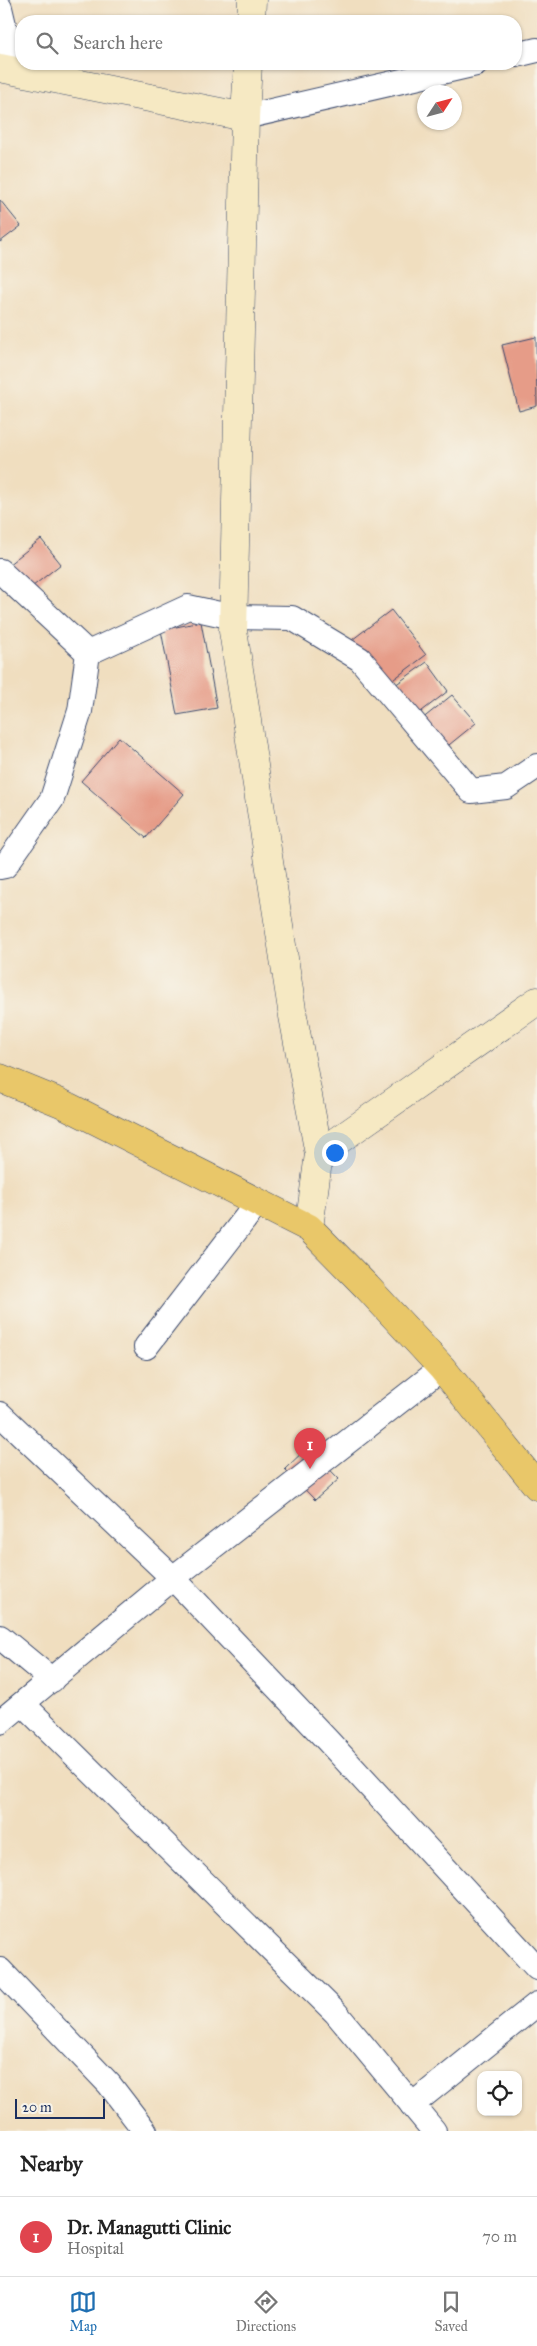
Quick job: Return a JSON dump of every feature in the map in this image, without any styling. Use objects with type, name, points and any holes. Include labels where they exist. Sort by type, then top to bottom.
[{"type":"main road","points":[[251,15],[252,0]]},
{"type":"main road","points":[[7,70],[245,117]]},
{"type":"main road","points":[[248,70],[233,631],[291,1006],[319,1154],[309,1228]]},
{"type":"main road","points":[[319,1154],[537,1001]]},
{"type":"main road","points":[[0,1078],[61,1103],[309,1228],[442,1368],[537,1486]]},
{"type":"street","points":[[0,8],[7,70]]},
{"type":"street","points":[[522,53],[537,50]]},
{"type":"street","points":[[245,117],[450,70]]},
{"type":"street","points":[[0,571],[88,653]]},
{"type":"street","points":[[88,653],[188,607],[233,617],[292,618],[360,659],[471,791],[506,787],[537,766]]},
{"type":"street","points":[[0,867],[5,866],[52,799],[80,711],[88,653]]},
{"type":"street","points":[[146,1347],[258,1202]]},
{"type":"street","points":[[0,1722],[24,1704],[173,1578],[442,1368]]},
{"type":"street","points":[[0,1414],[173,1578],[328,1741],[537,1968]]},
{"type":"street","points":[[0,1637],[52,1680]]},
{"type":"street","points":[[24,1704],[336,2013],[434,2131]]},
{"type":"street","points":[[0,1970],[109,2084],[145,2131]]},
{"type":"street","points":[[412,2105],[537,2004]]},
{"type":"building","points":[[0,200],[21,226],[0,242]]},
{"type":"building","points":[[536,337],[537,406],[519,411],[502,345]]},
{"type":"building","points":[[41,539],[61,564],[23,594],[3,569]]},
{"type":"building","points":[[391,610],[426,655],[382,688],[348,643]]},
{"type":"building","points":[[201,622],[217,708],[177,715],[161,630]]},
{"type":"building","points":[[427,662],[448,691],[413,718],[391,688]]},
{"type":"building","points":[[452,695],[476,723],[444,749],[421,720]]},
{"type":"building","points":[[119,737],[184,794],[146,838],[81,781]]},
{"type":"building","points":[[308,1447],[339,1479],[315,1500],[285,1469]]},
{"type":"place","name":"Dr. Managutti Clinic","points":[[310,1469]]}]
